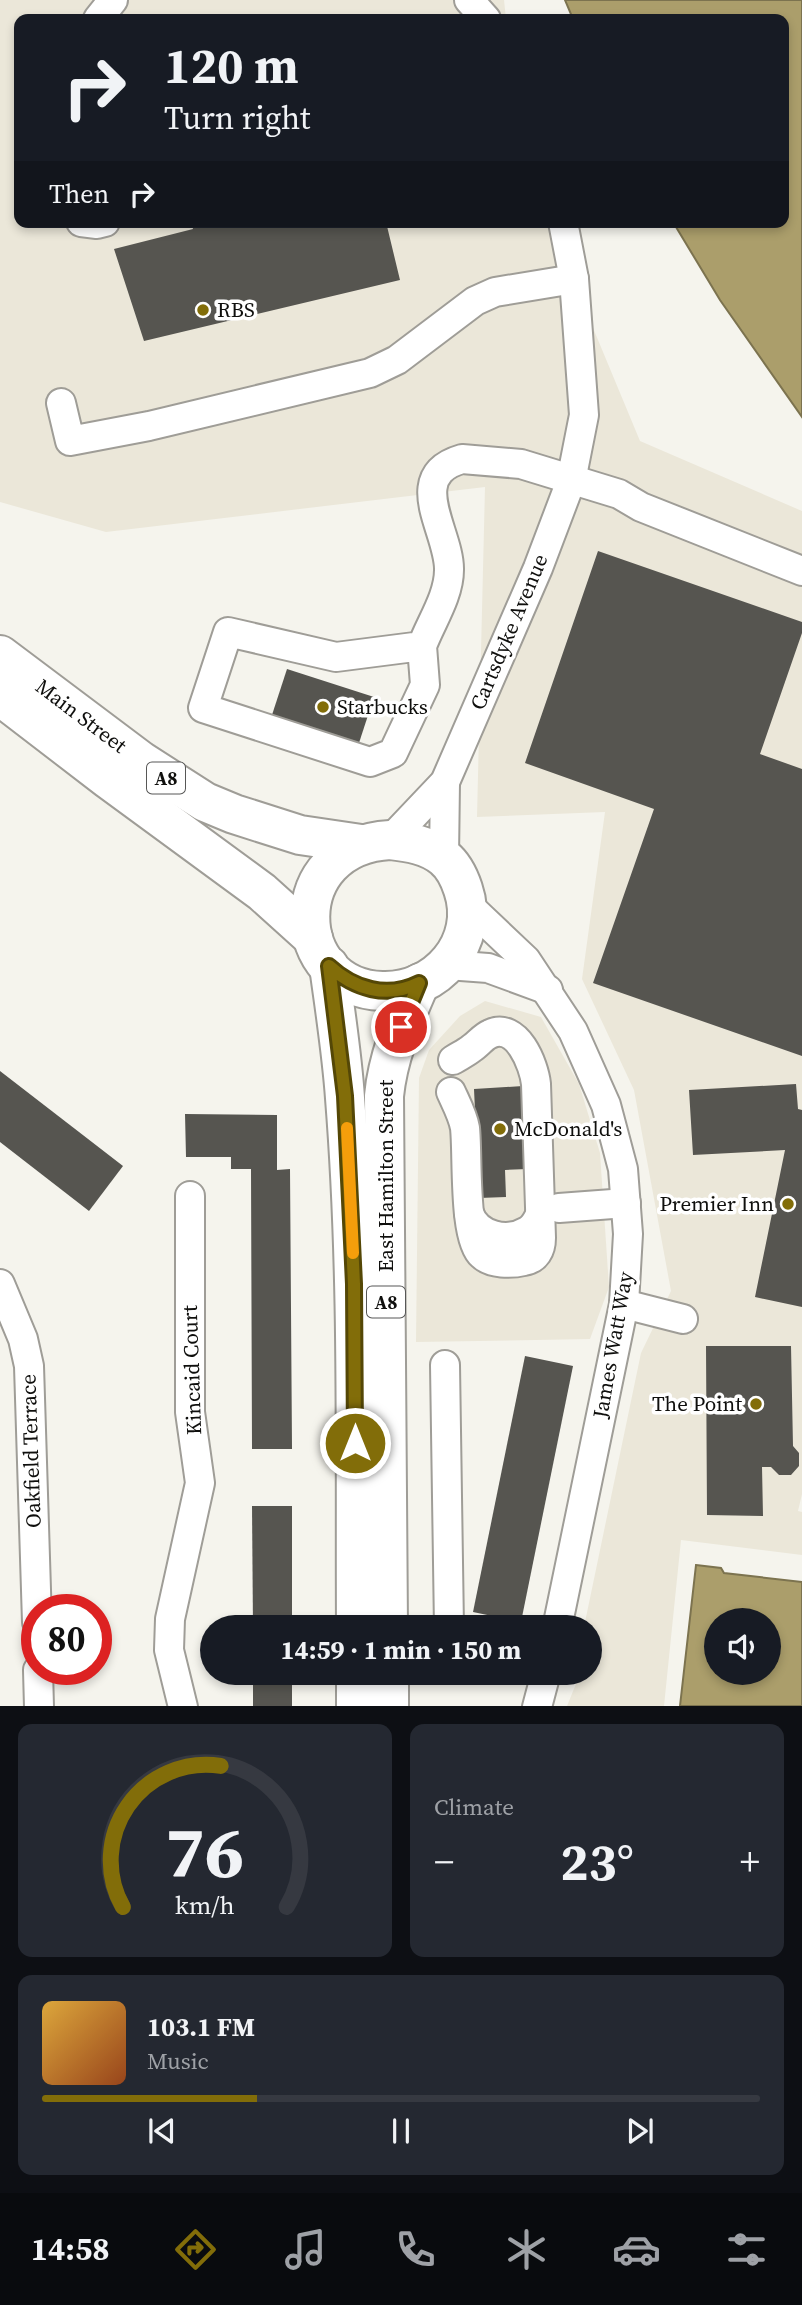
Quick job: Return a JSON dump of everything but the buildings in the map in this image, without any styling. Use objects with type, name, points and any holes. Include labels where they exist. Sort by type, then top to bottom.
[{"type":"highway","name":"Main Street","points":[[0,655],[141,761],[205,802],[300,835],[375,842]]},
{"type":"highway","name":"Main Street","points":[[0,696],[262,892],[321,952]]},
{"type":"highway","name":"A8","points":[[443,857],[415,843],[375,842],[335,858],[318,881],[310,910],[321,952],[353,984],[367,989],[397,990],[433,974],[466,933],[469,906]]},
{"type":"highway","points":[[443,857],[458,875],[469,906]]},
{"type":"highway","name":"East Hamilton Street","points":[[321,952],[345,1096],[351,1194],[356,1615]]},
{"type":"highway","name":"East Hamilton Street","points":[[388,1615],[384,1096],[386,1072],[393,1048],[433,974]]},
{"type":"highway","points":[[356,1685],[356,1706]]},
{"type":"highway","points":[[388,1685],[389,1706]]},
{"type":"street","points":[[102,14],[113,0]]},
{"type":"street","points":[[469,0],[482,14]]},
{"type":"street","name":"Cartsdyke Avenue","points":[[443,857],[445,782],[538,568],[571,481],[584,415],[574,279],[564,228]]},
{"type":"street","points":[[61,403],[70,441],[149,426],[370,373],[397,360],[475,301],[495,292],[574,279]]},
{"type":"street","points":[[422,646],[336,657],[228,632],[204,708],[370,762],[393,753],[425,685],[422,646],[445,592],[450,569],[431,491],[436,474],[462,459],[521,464],[619,494],[641,507],[802,570]]},
{"type":"street","name":"Cartsdyke Avenue","points":[[375,842],[445,782]]},
{"type":"street","name":"James Watt Way","points":[[469,906],[526,960],[573,1031],[606,1105],[623,1169],[627,1259],[624,1304],[560,1615]]},
{"type":"street","points":[[433,974],[488,968],[548,990]]},
{"type":"street","points":[[451,1093],[464,1124],[471,1237],[475,1247],[487,1259],[503,1262],[525,1261],[541,1248],[550,1210],[532,1063],[527,1053],[512,1037],[496,1032],[489,1034],[472,1049],[453,1060]]},
{"type":"street","name":"Kincaid Court","points":[[183,1706],[169,1650],[170,1619],[201,1483],[190,1412],[190,1196]]},
{"type":"street","points":[[550,1210],[626,1203]]},
{"type":"street","name":"Oakfield Terrace","points":[[0,1284],[23,1339],[29,1366],[36,1594]]},
{"type":"street","points":[[624,1304],[683,1319]]},
{"type":"street","points":[[445,1365],[449,1615]]},
{"type":"street","points":[[38,1685],[39,1706]]},
{"type":"street","points":[[537,1706],[538,1685]]},
{"type":"shaded area","points":[[0,0],[504,0],[505,14],[14,14],[14,228],[551,228],[640,441],[802,511],[802,1494],[798,1511],[802,1512],[802,1555],[681,1540],[664,1706],[567,1706],[576,1685],[602,1685],[602,1615],[586,1615],[641,1353],[671,1291],[634,1090],[582,979],[605,812],[477,817],[485,487],[106,532],[0,502]]},
{"type":"shaded area","points":[[565,0],[802,0],[802,417],[720,300],[677,228],[789,228],[789,14],[571,14]]},
{"type":"shaded area","points":[[485,1001],[541,1017],[579,1084],[600,1153],[609,1287],[590,1339],[416,1342],[419,1078],[429,1050],[460,1016]]},
{"type":"shaded area","points":[[696,1565],[721,1568],[724,1573],[802,1582],[802,1706],[680,1706]]},
{"type":"slow traffic","points":[[347,1128],[353,1253]]},
{"type":"place","name":"RBS","points":[[203,310]]},
{"type":"place","name":"Starbucks","points":[[323,707]]},
{"type":"place","name":"McDonald's","points":[[500,1129]]},
{"type":"place","name":"Premier Inn","points":[[788,1204]]},
{"type":"place","name":"The Point","points":[[756,1404]]},
{"type":"route","points":[[355,1443],[351,1194],[345,1096],[329,966],[353,984],[367,989],[397,990],[419,983],[401,1027]]}]
